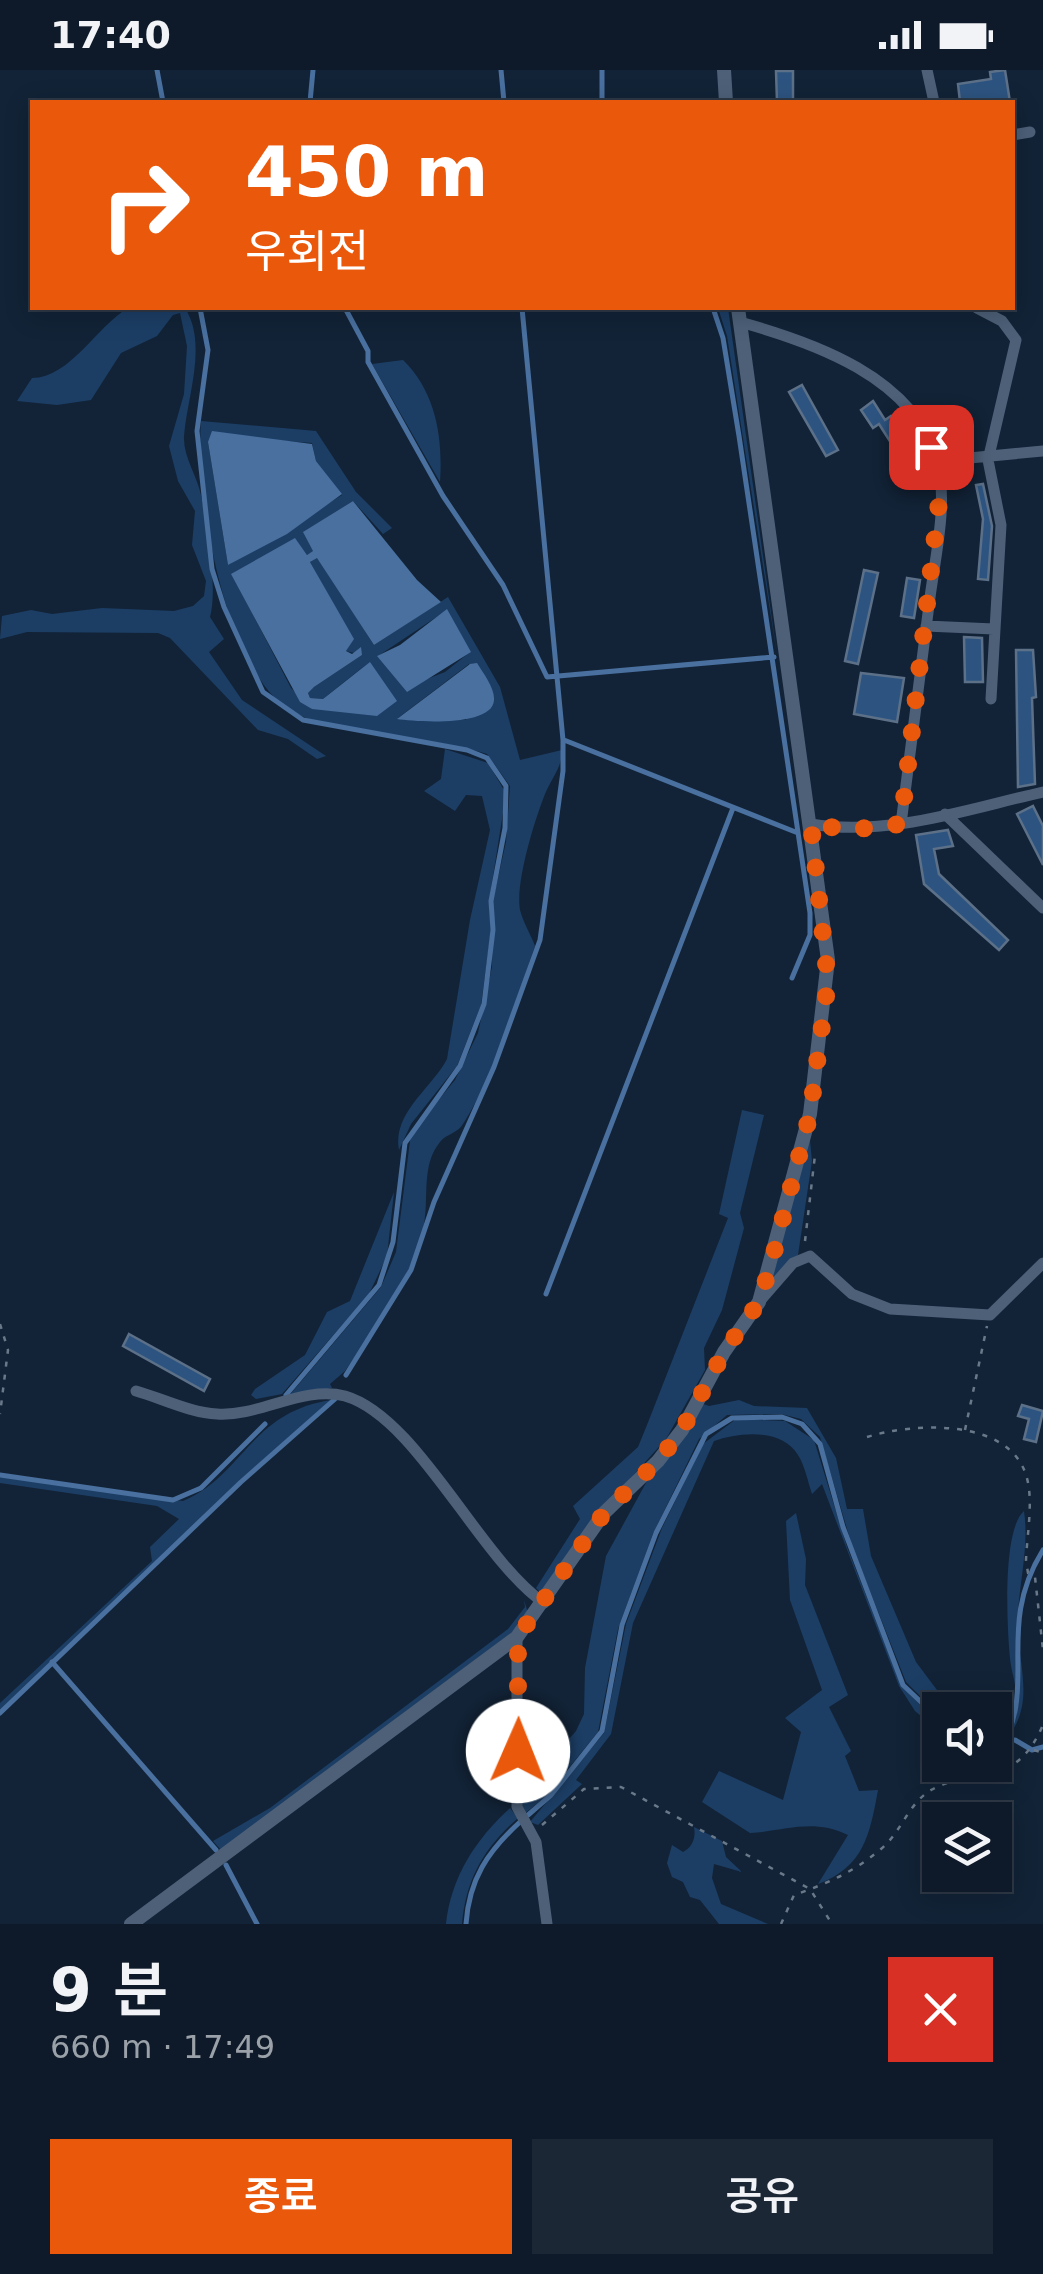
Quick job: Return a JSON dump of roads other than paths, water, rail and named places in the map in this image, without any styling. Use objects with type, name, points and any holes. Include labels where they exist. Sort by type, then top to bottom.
[{"type":"street","points":[[724,70],[726,100]]},
{"type":"street","points":[[927,70],[934,100]]},
{"type":"street","points":[[1015,134],[1030,132]]},
{"type":"street","points":[[981,310],[1002,321],[1016,340],[988,460],[1001,525],[991,698]]},
{"type":"street","points":[[739,315],[846,362],[872,378],[910,412],[938,461],[940,494],[901,824]]},
{"type":"street","points":[[739,315],[811,824],[828,982],[810,1114],[759,1302]]},
{"type":"street","points":[[938,461],[988,460],[1043,451]]},
{"type":"street","points":[[926,626],[994,630]]},
{"type":"street","points":[[811,824],[850,830],[901,824],[1043,792]]},
{"type":"street","points":[[946,814],[1043,908]]},
{"type":"street","points":[[131,1924],[518,1637],[604,1513],[658,1461],[682,1430],[724,1352],[793,1263],[810,1256],[852,1294],[890,1308],[990,1315],[1043,1263]]},
{"type":"street","points":[[136,1391],[215,1414],[320,1395],[341,1395],[361,1403],[405,1443],[544,1603]]},
{"type":"street","points":[[518,1637],[517,1807],[536,1842],[547,1924]]},
{"type":"waterway","points":[[157,70],[163,100]]},
{"type":"waterway","points":[[310,100],[313,70]]},
{"type":"waterway","points":[[501,70],[504,100]]},
{"type":"waterway","points":[[602,70],[602,100]]},
{"type":"waterway","points":[[200,310],[208,350],[197,431],[212,569],[224,607],[263,692],[303,720],[467,750],[487,758],[506,786],[505,828],[491,901],[493,930],[484,1004],[460,1066],[405,1143],[393,1242],[379,1285],[286,1395]]},
{"type":"waterway","points":[[346,310],[368,351],[368,362],[443,496],[503,585],[547,677],[774,657]]},
{"type":"waterway","points":[[346,1375],[411,1270],[434,1202],[494,1067],[540,940],[563,771],[563,740],[522,310]]},
{"type":"waterway","points":[[714,310],[723,338],[739,436],[810,913],[810,935],[792,978]]},
{"type":"waterway","points":[[564,740],[798,833]]},
{"type":"waterway","points":[[546,1294],[733,808]]},
{"type":"waterway","points":[[0,1713],[241,1482],[335,1399]]},
{"type":"waterway","points":[[528,1815],[551,1795],[602,1731],[622,1625],[656,1533],[706,1434],[732,1418],[782,1417],[802,1424],[820,1444],[843,1527],[903,1685],[922,1703]]},
{"type":"waterway","points":[[0,1475],[173,1500],[201,1488],[265,1424]]},
{"type":"waterway","points":[[1012,1721],[1018,1684],[1021,1608],[1028,1580],[1043,1550]]},
{"type":"waterway","points":[[52,1662],[216,1850]]},
{"type":"waterway","points":[[1015,1740],[1032,1750],[1043,1747]]},
{"type":"waterway","points":[[466,1924],[471,1893],[482,1867],[520,1822]]},
{"type":"waterway","points":[[226,1865],[257,1924]]}]
